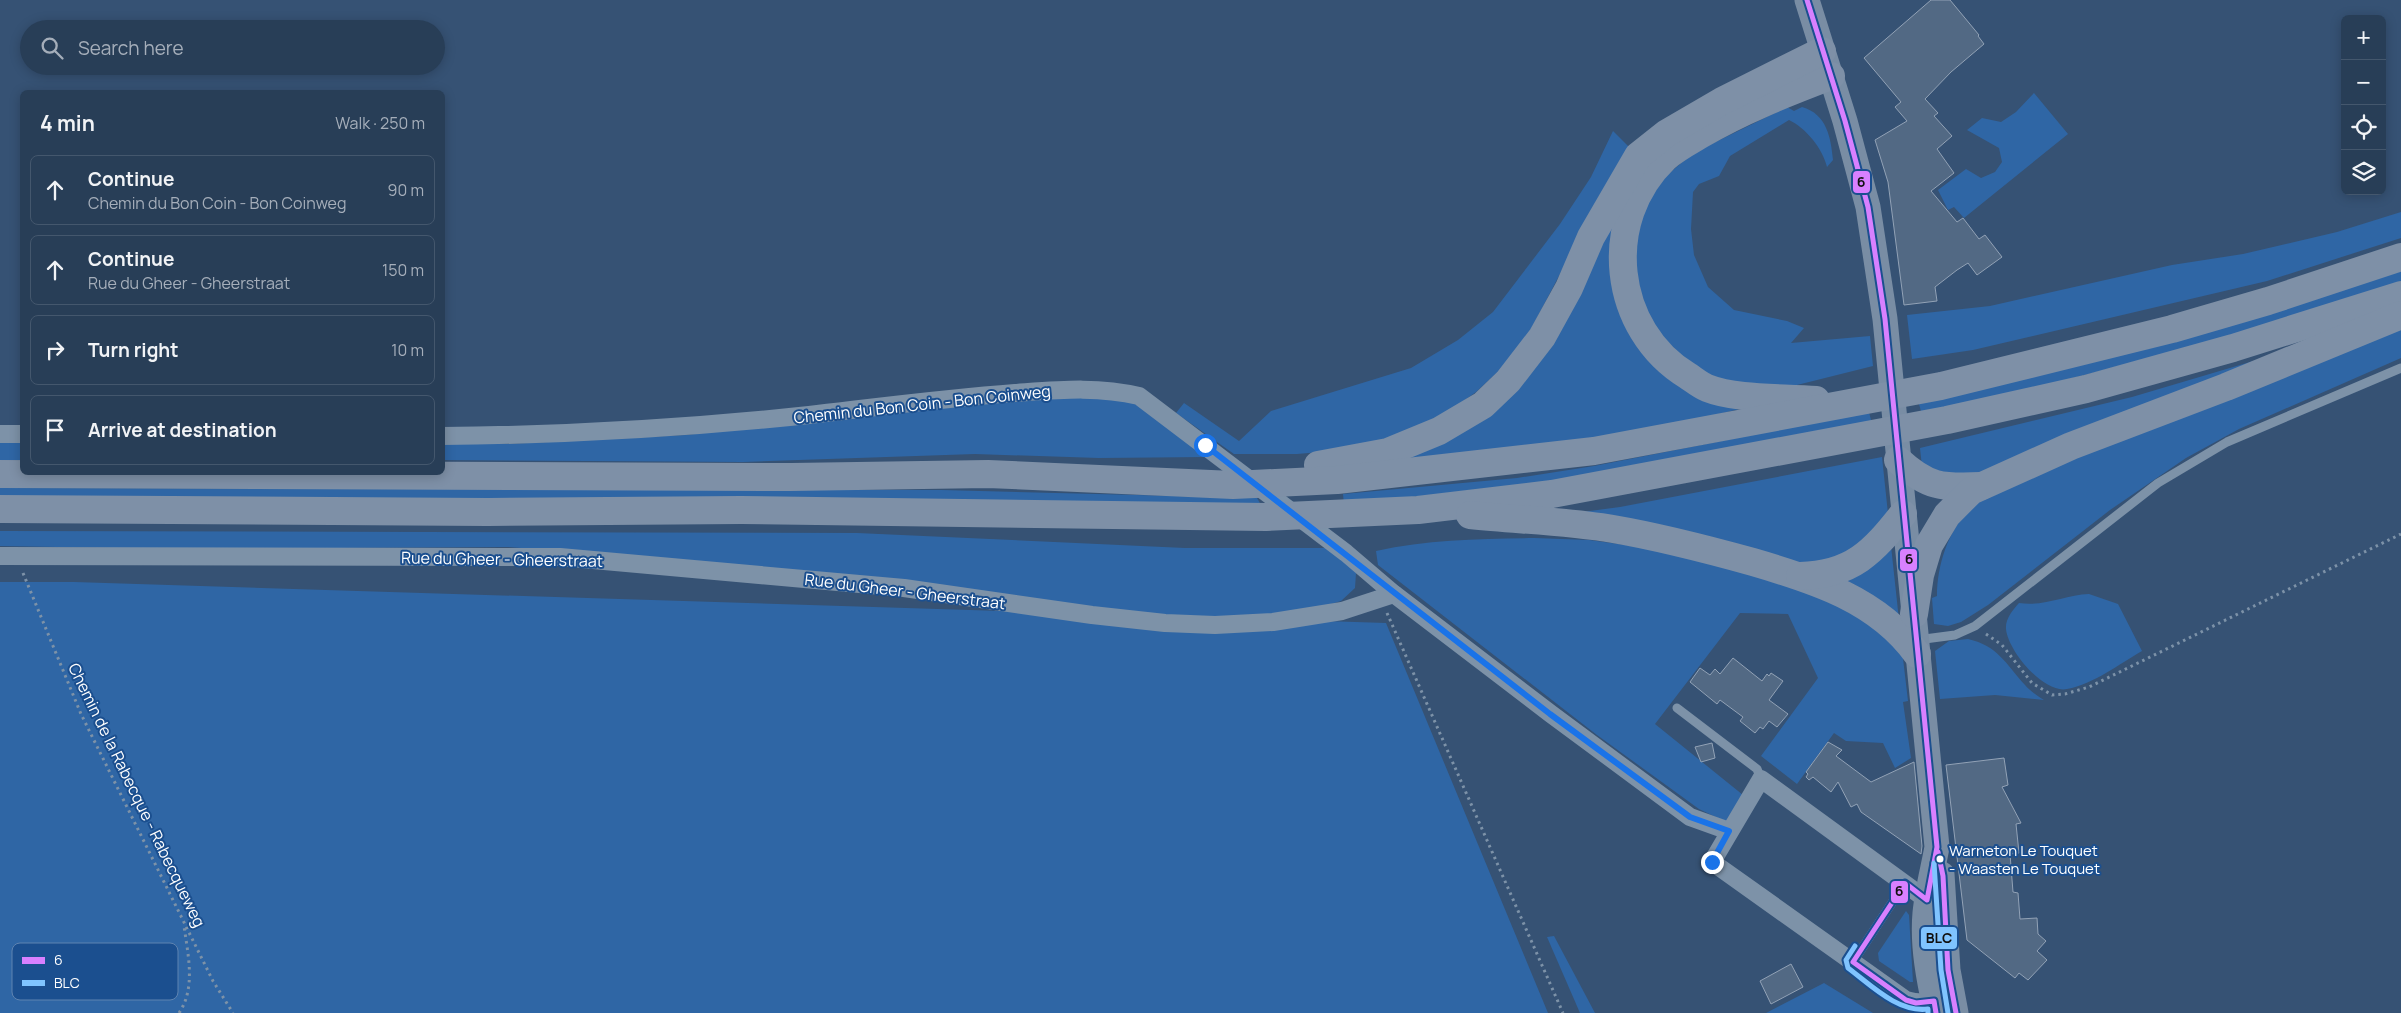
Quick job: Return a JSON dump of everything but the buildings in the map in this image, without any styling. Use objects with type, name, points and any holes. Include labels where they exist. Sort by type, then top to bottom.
[{"type":"highway","points":[[1327,473],[1388,452],[1439,431],[1483,405],[1508,381],[1542,337],[1569,288],[1591,237],[1638,156],[1667,133],[1722,101],[1822,51]]},
{"type":"highway","points":[[1830,76],[1776,97],[1718,125],[1665,158],[1644,184],[1631,208],[1624,238],[1623,268],[1629,305],[1646,338],[1671,366],[1707,388],[1749,396],[1852,403]]},
{"type":"highway","points":[[276,475],[827,477],[988,474],[1232,485],[1266,484],[1327,473],[1594,451],[1941,386],[2172,329],[2268,301],[2401,257]]},
{"type":"highway","points":[[0,509],[478,512],[741,510],[1266,517],[1418,510],[1552,494],[1947,420],[2104,384],[2233,348],[2401,295]]},
{"type":"highway","points":[[1418,510],[1611,529],[1694,545],[1799,576],[1846,596],[1874,611],[1896,628],[1916,636],[1920,575],[1929,545],[1947,515],[1971,491],[2071,446],[2226,387],[2401,315]]},
{"type":"highway","points":[[1898,460],[1916,476],[1937,484],[1958,487],[1981,486]]},
{"type":"highway","points":[[0,474],[20,474]]},
{"type":"highway","points":[[1799,576],[1836,572],[1859,562],[1883,539],[1903,514]]},
{"type":"main road","points":[[1807,0],[1845,121],[1868,207],[1885,318],[1903,514],[1939,855],[1940,1001]]},
{"type":"main road","points":[[1939,855],[1927,900],[1925,943],[1940,1001],[1956,1013]]},
{"type":"street","name":"Chemin du Bon Coin - Bon Coinweg","points":[[445,436],[636,431],[808,415],[953,398],[1073,389],[1113,390],[1140,396],[1346,553],[1387,596]]},
{"type":"street","points":[[0,434],[20,434]]},
{"type":"street","name":"Rue du Gheer - Gheerstraat","points":[[8,556],[560,557],[904,588],[1102,616],[1165,623],[1215,625],[1273,622],[1342,611],[1387,596]]},
{"type":"street","points":[[1387,596],[1690,817],[1729,831]]},
{"type":"street","points":[[1927,900],[1762,779],[1712,862],[1906,1000],[1916,1003],[1940,1001]]},
{"type":"lane","points":[[1916,636],[1955,635],[1975,626],[2167,478],[2227,442],[2401,368]]},
{"type":"lane","points":[[1677,708],[1757,769],[1762,779]]},
{"type":"lane","points":[[1853,962],[1905,884]]},
{"type":"path","points":[[1975,626],[2002,645],[2032,683],[2052,694],[2065,694],[2089,687],[2401,534]]},
{"type":"path","name":"Chemin de la Rabecque - Rabecqueweg","points":[[8,556],[81,714],[212,981],[233,1013]]},
{"type":"path","points":[[1387,596],[1454,761],[1563,1013]]},
{"type":"path","points":[[179,1013],[186,1003],[190,977],[184,923]]},
{"type":"shaded area","points":[[2034,93],[2068,134],[1964,218],[1954,207],[1948,210],[1938,190],[1966,169],[1981,178],[1995,172],[2002,162],[1999,148],[1967,130],[1982,118],[2001,122],[2016,112]]},
{"type":"shaded area","points":[[1787,107],[1794,111],[1802,107],[1817,115],[1829,135],[1833,160],[1827,167],[1818,146],[1802,128],[1789,120],[1730,156],[1719,176],[1699,184],[1693,192],[1691,229],[1694,255],[1708,287],[1734,310],[1787,321],[1804,328],[1791,343],[1870,336],[1873,366],[1781,389],[1748,389],[1695,370],[1654,328],[1639,296],[1635,269],[1636,235],[1647,203],[1666,176],[1693,153]]},
{"type":"shaded area","points":[[1613,131],[1631,149],[1572,251],[1528,335],[1502,368],[1476,392],[1443,416],[1367,448],[1297,454],[1234,454],[1176,413],[1184,403],[1239,441],[1271,411],[1411,368],[1458,340],[1493,312],[1560,224],[1591,177]]},
{"type":"shaded area","points":[[1649,169],[1626,311],[1747,407],[1691,421],[1546,446],[1389,461],[1491,409],[1625,191]]},
{"type":"shaded area","points":[[2401,212],[2401,238],[2267,281],[1973,350],[1912,359],[1907,315],[1990,306],[2172,265],[2243,254],[2337,232]]},
{"type":"shaded area","points":[[2401,270],[2401,281],[2283,319],[2043,386],[1922,415],[1919,404]]},
{"type":"shaded area","points":[[2401,329],[2401,358],[2239,429],[2186,458],[2110,510],[1988,605],[1961,622],[1948,626],[1934,624],[1932,598],[1937,596],[1943,556],[1961,519],[1980,500],[2022,479]]},
{"type":"shaded area","points":[[2314,343],[1996,468],[1962,479],[1922,467],[1920,448],[2132,397]]},
{"type":"shaded area","points":[[1112,395],[1151,413],[1174,429],[1207,457],[1099,458],[975,454],[743,462],[445,460],[445,443],[509,444],[686,435],[942,406]]},
{"type":"shaded area","points":[[1869,412],[1872,424],[1645,470],[1344,505],[1343,494],[1517,478],[1594,466]]},
{"type":"shaded area","points":[[0,441],[20,441],[20,460],[0,460]]},
{"type":"shaded area","points":[[1882,457],[1889,523],[1828,568],[1537,518],[1620,507]]},
{"type":"shaded area","points":[[0,488],[942,490],[1257,498],[1264,510],[0,501]]},
{"type":"shaded area","points":[[0,531],[857,533],[1185,548],[1331,548],[1356,573],[1355,588],[1341,601],[1314,609],[1236,618],[1386,623],[1548,1013],[0,1013],[0,582],[74,582],[1162,616],[681,560],[508,547],[170,549],[0,546]]},
{"type":"shaded area","points":[[1534,538],[1589,540],[1648,548],[1718,564],[1801,589],[1855,609],[1902,650],[1908,701],[1903,702],[1911,758],[1895,768],[1883,743],[1846,741],[1834,733],[1797,784],[1761,756],[1818,678],[1788,614],[1740,613],[1655,724],[1743,795],[1726,822],[1699,809],[1597,735],[1378,565],[1376,551],[1435,542]]},
{"type":"shaded area","points":[[1891,546],[1899,620],[1837,579]]},
{"type":"shaded area","points":[[2089,594],[2118,604],[2142,651],[2087,683],[2067,689],[2058,689],[2038,678],[2020,659],[2008,638],[2007,622],[2019,603],[2045,602]]},
{"type":"shaded area","points":[[1968,639],[1987,646],[1994,651],[2027,687],[2044,700],[1995,695],[1940,699],[1935,651],[1949,641]]},
{"type":"shaded area","points":[[1906,911],[1909,915],[1913,982],[1910,982],[1879,961],[1878,953]]},
{"type":"shaded area","points":[[1554,936],[1595,1013],[1580,1013],[1547,937]]},
{"type":"shaded area","points":[[1824,983],[1873,1013],[1766,1013]]},
{"type":"transit line","name":"6","points":[[1807,0],[1845,121],[1868,207],[1885,319],[1937,847],[1927,900],[1905,883],[1853,962],[1906,1000],[1916,1003],[1934,1001],[1936,1013]]},
{"type":"transit line","name":"6","points":[[1938,852],[1943,876],[1948,970],[1956,1013]]},
{"type":"transit line","name":"BLC","points":[[1934,863],[1941,970],[1948,1013]]},
{"type":"transit line","name":"BLC","points":[[1855,946],[1846,960],[1848,968],[1885,996],[1906,1007],[1928,1009],[1928,1013]]},
{"type":"place","name":"Warneton Le Touquet - Waasten Le Touquet","points":[[1940,859]]},
{"type":"route","points":[[1205,445],[1346,553],[1394,594],[1550,714],[1690,817],[1729,831],[1712,862]]}]
